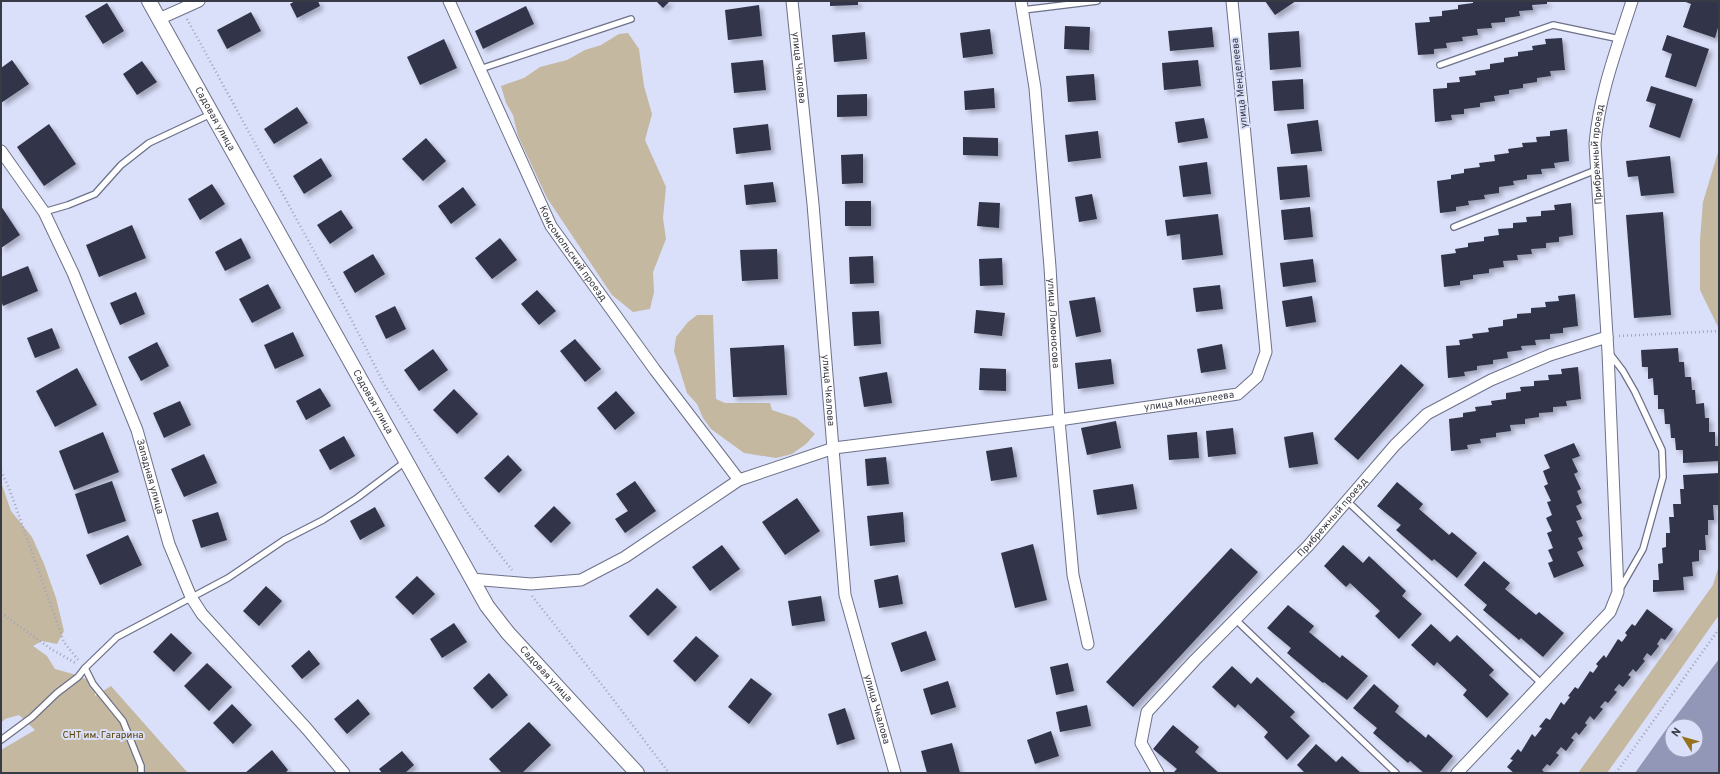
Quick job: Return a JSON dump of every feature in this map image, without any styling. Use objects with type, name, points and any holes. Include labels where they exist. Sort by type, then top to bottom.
[{"type":"street","name":"Садовая улица","points":[[149,1],[405,462],[487,606],[508,633],[637,773]]},
{"type":"street","points":[[159,19],[199,1]]},
{"type":"street","name":"Комсомольский проезд","points":[[450,1],[551,226],[655,370],[739,480]]},
{"type":"street","name":"улица Чкалова","points":[[792,1],[813,204],[845,595],[895,773]]},
{"type":"street","name":"улица Менделеева","points":[[471,579],[522,583],[582,580],[625,557],[739,480],[834,448],[1059,420],[1238,394],[1257,378],[1266,352],[1232,1]]},
{"type":"street","name":"Прибрежный проезд","points":[[1457,773],[1610,612],[1618,592],[1608,352],[1595,144],[1597,115],[1632,1]]},
{"type":"street","name":"улица Ломоносова","points":[[1022,6],[1036,104],[1050,267],[1059,420],[1073,575],[1088,644]]},
{"type":"street","name":"Западная улица","points":[[1,151],[44,212],[73,273],[136,430],[169,544],[191,598],[202,614],[307,729],[344,773]]},
{"type":"street","name":"Прибрежный проезд","points":[[1158,773],[1141,743],[1146,712],[1234,619],[1308,546],[1395,445],[1427,414],[1491,380],[1550,355],[1607,337]]},
{"type":"lane","points":[[1022,6],[1097,1]]},
{"type":"lane","points":[[480,69],[631,19]]},
{"type":"lane","points":[[1440,65],[1553,25],[1620,39]]},
{"type":"lane","points":[[44,212],[68,205],[95,194],[121,165],[149,143],[211,114]]},
{"type":"lane","points":[[1454,227],[1596,170]]},
{"type":"lane","points":[[1608,352],[1623,371],[1635,392],[1662,450],[1663,477],[1643,549],[1634,568],[1618,592]]},
{"type":"lane","points":[[1,740],[32,718],[57,693],[78,676],[117,637],[228,578],[284,540],[323,520],[357,498],[405,462]]},
{"type":"lane","points":[[1347,501],[1542,684]]},
{"type":"lane","points":[[1234,619],[1396,773]]},
{"type":"lane","points":[[85,668],[92,684],[123,721],[141,766],[141,773]]},
{"type":"path","points":[[182,9],[345,308],[385,386],[469,515],[669,773]]},
{"type":"path","points":[[1607,337],[1719,331]]},
{"type":"path","points":[[1,471],[9,488],[64,642],[85,668]]},
{"type":"path","points":[[1,613],[52,649],[85,668]]},
{"type":"path","points":[[1616,773],[1719,629]]},
{"type":"green space","points":[[628,33],[639,49],[644,86],[652,114],[645,140],[666,187],[663,218],[666,239],[653,272],[654,292],[650,309],[633,312],[612,295],[547,198],[518,136],[513,115],[506,103],[501,86],[524,78],[540,67],[567,60],[585,50],[601,45],[619,34]]},
{"type":"green space","points":[[1719,149],[1719,329],[1700,290],[1700,240],[1703,202]]},
{"type":"green space","points":[[697,315],[713,315],[716,399],[725,403],[770,403],[772,410],[796,418],[815,434],[806,444],[792,454],[776,458],[744,453],[711,429],[703,418],[697,404],[687,393],[674,351],[676,337],[688,322]]},
{"type":"green space","name":"СНТ им. Гагарина","points":[[1,482],[11,511],[32,537],[44,564],[56,598],[64,631],[57,644],[42,641],[33,646],[47,656],[55,669],[80,676],[95,684],[95,696],[111,686],[188,773],[1,773],[1,750],[35,730],[19,715],[5,719],[1,723]]},
{"type":"green space","points":[[1719,565],[1719,615],[1607,773],[1578,773],[1713,585]]},
{"type":"water","points":[[1719,659],[1719,773],[1635,773],[1664,732],[1664,758],[1704,758],[1704,718],[1675,718]]},
{"type":"building","points":[[295,1],[318,1],[320,6],[297,18],[290,4]]},
{"type":"building","points":[[656,1],[670,1],[663,8]]},
{"type":"building","points":[[830,1],[858,1],[858,5],[830,6]]},
{"type":"building","points":[[1265,1],[1296,1],[1275,15]]},
{"type":"building","points":[[1473,1],[1547,1],[1547,4],[1532,5],[1533,10],[1519,11],[1520,16],[1505,18],[1505,22],[1491,23],[1492,28],[1477,29],[1478,35],[1462,37],[1463,41],[1446,43],[1447,48],[1434,49],[1434,54],[1418,55],[1415,23],[1430,22],[1429,17],[1442,16],[1442,11],[1458,9],[1458,5],[1473,3]]},
{"type":"building","points":[[1683,1],[1719,1],[1719,24],[1715,38],[1683,27],[1691,4]]},
{"type":"building","points":[[107,3],[124,31],[103,44],[85,16]]},
{"type":"building","points":[[759,5],[762,36],[728,40],[725,10]]},
{"type":"building","points":[[526,6],[534,24],[483,49],[475,31]]},
{"type":"building","points":[[251,12],[261,31],[227,49],[217,30]]},
{"type":"building","points":[[1065,26],[1090,27],[1089,50],[1064,49]]},
{"type":"building","points":[[1212,27],[1214,47],[1170,51],[1168,31]]},
{"type":"building","points":[[990,29],[993,54],[963,58],[960,33]]},
{"type":"building","points":[[1299,31],[1301,67],[1270,70],[1268,33]]},
{"type":"building","points":[[865,32],[867,59],[834,62],[832,35]]},
{"type":"building","points":[[1667,35],[1709,49],[1696,87],[1665,77],[1672,54],[1662,50]]},
{"type":"building","points":[[1562,38],[1565,70],[1550,71],[1551,76],[1537,78],[1537,82],[1523,84],[1523,88],[1509,90],[1509,94],[1494,96],[1495,101],[1480,103],[1480,107],[1464,109],[1464,114],[1451,115],[1452,120],[1435,122],[1433,89],[1447,88],[1447,83],[1460,82],[1459,77],[1476,75],[1475,71],[1490,69],[1490,64],[1504,62],[1504,58],[1518,56],[1518,52],[1533,50],[1532,46],[1546,44],[1545,39]]},
{"type":"building","points":[[444,39],[457,68],[420,85],[407,57]]},
{"type":"building","points":[[12,60],[29,84],[1,103],[1,68]]},
{"type":"building","points":[[763,60],[766,90],[734,93],[731,63]]},
{"type":"building","points":[[1198,60],[1201,86],[1164,90],[1162,63]]},
{"type":"building","points":[[142,61],[157,82],[137,95],[123,74]]},
{"type":"building","points":[[1094,74],[1096,100],[1068,102],[1066,76]]},
{"type":"building","points":[[1303,79],[1304,109],[1274,111],[1272,81]]},
{"type":"building","points":[[1651,86],[1693,99],[1680,138],[1649,127],[1656,104],[1646,101]]},
{"type":"building","points":[[994,88],[995,108],[965,110],[964,91]]},
{"type":"building","points":[[867,94],[867,116],[837,117],[837,95]]},
{"type":"building","points":[[297,107],[308,123],[274,144],[264,129]]},
{"type":"building","points":[[1204,118],[1208,138],[1178,143],[1175,122]]},
{"type":"building","points":[[1318,120],[1322,151],[1291,154],[1287,124]]},
{"type":"building","points":[[49,124],[76,164],[44,186],[17,147]]},
{"type":"building","points":[[768,124],[771,150],[736,154],[733,128]]},
{"type":"building","points":[[1567,129],[1569,161],[1554,163],[1555,168],[1541,169],[1542,174],[1527,175],[1527,179],[1513,181],[1514,185],[1499,187],[1499,193],[1484,195],[1485,199],[1468,201],[1469,205],[1456,207],[1456,211],[1440,213],[1437,181],[1451,179],[1451,175],[1464,173],[1464,169],[1480,167],[1479,163],[1495,161],[1494,155],[1509,153],[1508,149],[1523,147],[1522,143],[1537,142],[1536,137],[1550,136],[1550,131]]},
{"type":"building","points":[[1098,131],[1101,158],[1068,162],[1065,135]]},
{"type":"building","points":[[963,137],[998,138],[998,156],[963,155]]},
{"type":"building","points":[[426,138],[446,161],[423,181],[402,159]]},
{"type":"building","points":[[863,154],[863,183],[842,184],[841,155]]},
{"type":"building","points":[[1670,156],[1674,193],[1641,196],[1638,176],[1628,177],[1626,161]]},
{"type":"building","points":[[321,158],[332,176],[304,194],[293,176]]},
{"type":"building","points":[[1207,162],[1211,194],[1183,197],[1179,166]]},
{"type":"building","points":[[1307,165],[1310,197],[1280,200],[1277,167]]},
{"type":"building","points":[[773,182],[776,202],[746,205],[744,185]]},
{"type":"building","points":[[212,184],[225,204],[200,220],[188,199]]},
{"type":"building","points":[[463,187],[476,205],[451,224],[438,206]]},
{"type":"building","points":[[1092,194],[1097,219],[1079,222],[1075,197]]},
{"type":"building","points":[[845,201],[871,201],[871,226],[845,226]]},
{"type":"building","points":[[979,202],[1000,203],[999,228],[977,226]]},
{"type":"building","points":[[1571,203],[1573,235],[1559,237],[1559,242],[1546,243],[1546,248],[1531,249],[1532,254],[1517,255],[1518,260],[1503,261],[1504,267],[1489,269],[1489,273],[1473,275],[1473,279],[1460,281],[1460,285],[1444,287],[1441,255],[1456,253],[1455,249],[1468,247],[1468,243],[1484,241],[1484,237],[1499,235],[1498,229],[1513,228],[1513,223],[1527,222],[1526,217],[1541,216],[1541,211],[1555,210],[1554,205]]},
{"type":"building","points":[[1,206],[20,235],[1,248]]},
{"type":"building","points":[[1310,207],[1313,237],[1284,240],[1281,210]]},
{"type":"building","points":[[341,210],[353,228],[330,244],[317,225]]},
{"type":"building","points":[[1663,212],[1671,315],[1634,318],[1626,215]]},
{"type":"building","points":[[1218,214],[1223,255],[1182,260],[1180,234],[1167,236],[1165,220]]},
{"type":"building","points":[[132,225],[146,258],[99,277],[86,245]]},
{"type":"building","points":[[241,238],[251,258],[225,271],[215,252]]},
{"type":"building","points":[[500,238],[517,260],[492,279],[475,258]]},
{"type":"building","points":[[777,249],[778,279],[742,281],[740,250]]},
{"type":"building","points":[[373,254],[385,274],[355,293],[343,272]]},
{"type":"building","points":[[873,256],[874,283],[850,284],[849,257]]},
{"type":"building","points":[[1002,258],[1003,285],[980,286],[979,259]]},
{"type":"building","points":[[1313,259],[1316,282],[1283,287],[1280,263]]},
{"type":"building","points":[[28,266],[38,291],[3,306],[1,300],[1,277]]},
{"type":"building","points":[[268,284],[281,308],[252,323],[239,299]]},
{"type":"building","points":[[1220,285],[1223,309],[1196,312],[1193,288]]},
{"type":"building","points":[[537,290],[556,311],[539,325],[521,304]]},
{"type":"building","points":[[136,292],[145,314],[120,325],[110,303]]},
{"type":"building","points":[[1575,294],[1578,326],[1563,328],[1563,333],[1550,334],[1550,339],[1535,340],[1536,345],[1521,346],[1522,350],[1507,352],[1508,358],[1493,360],[1493,364],[1477,366],[1477,370],[1464,372],[1465,376],[1448,378],[1446,346],[1460,345],[1459,340],[1473,338],[1472,334],[1489,332],[1488,328],[1503,326],[1503,320],[1517,318],[1517,314],[1531,313],[1531,308],[1546,307],[1545,302],[1559,301],[1558,296]]},
{"type":"building","points":[[1312,296],[1316,322],[1286,327],[1282,301]]},
{"type":"building","points":[[1095,297],[1101,332],[1076,337],[1069,301]]},
{"type":"building","points":[[395,306],[406,329],[386,339],[375,316]]},
{"type":"building","points":[[976,310],[1005,313],[1002,336],[974,333]]},
{"type":"building","points":[[879,311],[881,344],[854,346],[852,312]]},
{"type":"building","points":[[52,328],[60,348],[35,358],[27,338]]},
{"type":"building","points":[[293,332],[304,356],[275,369],[264,345]]},
{"type":"building","points":[[575,339],[601,369],[585,382],[560,351]]},
{"type":"building","points":[[157,342],[169,366],[141,381],[128,357]]},
{"type":"building","points":[[1222,344],[1226,369],[1201,373],[1197,349]]},
{"type":"building","points":[[784,345],[787,395],[733,397],[730,348]]},
{"type":"building","points":[[1678,348],[1679,362],[1684,362],[1685,377],[1691,377],[1692,390],[1695,390],[1696,404],[1704,403],[1705,418],[1709,418],[1709,432],[1715,432],[1715,446],[1719,446],[1719,461],[1683,463],[1683,450],[1676,450],[1675,438],[1671,438],[1670,424],[1665,424],[1664,409],[1658,409],[1658,395],[1654,395],[1653,378],[1648,379],[1648,367],[1642,367],[1641,350]]},
{"type":"building","points":[[433,349],[448,370],[419,391],[404,370]]},
{"type":"building","points":[[1111,359],[1114,384],[1078,389],[1075,363]]},
{"type":"building","points":[[1401,364],[1424,385],[1358,460],[1334,439]]},
{"type":"building","points":[[1578,367],[1581,399],[1566,401],[1567,406],[1553,407],[1553,412],[1539,413],[1539,417],[1525,419],[1525,424],[1510,425],[1511,431],[1496,433],[1496,437],[1480,439],[1481,443],[1467,445],[1468,449],[1451,451],[1449,419],[1463,417],[1463,413],[1476,411],[1475,407],[1492,405],[1491,401],[1506,399],[1506,393],[1521,391],[1520,387],[1534,386],[1534,381],[1549,380],[1548,375],[1562,374],[1561,369]]},
{"type":"building","points":[[77,368],[97,405],[55,427],[36,391]]},
{"type":"building","points":[[980,368],[1006,369],[1006,391],[979,390]]},
{"type":"building","points":[[887,372],[892,403],[864,407],[859,377]]},
{"type":"building","points":[[320,388],[331,406],[306,420],[296,401]]},
{"type":"building","points":[[454,389],[478,414],[457,434],[433,410]]},
{"type":"building","points":[[616,391],[635,413],[615,430],[597,408]]},
{"type":"building","points":[[180,401],[191,425],[164,438],[153,413]]},
{"type":"building","points":[[1116,421],[1121,448],[1087,455],[1081,428]]},
{"type":"building","points":[[1233,428],[1236,454],[1208,457],[1206,431]]},
{"type":"building","points":[[103,432],[119,472],[74,490],[59,451]]},
{"type":"building","points":[[1197,432],[1199,458],[1169,460],[1167,435]]},
{"type":"building","points":[[1313,432],[1318,464],[1289,468],[1284,437]]},
{"type":"building","points":[[344,436],[355,456],[330,470],[319,450]]},
{"type":"building","points":[[1574,443],[1580,456],[1572,459],[1578,472],[1574,474],[1581,489],[1577,491],[1582,503],[1576,506],[1582,519],[1576,521],[1583,536],[1578,538],[1583,549],[1577,552],[1584,566],[1554,578],[1548,563],[1553,561],[1548,550],[1553,548],[1547,533],[1552,531],[1546,518],[1552,515],[1547,502],[1551,501],[1544,486],[1548,484],[1543,471],[1550,468],[1544,455]]},
{"type":"building","points":[[1012,447],[1017,477],[991,481],[986,451]]},
{"type":"building","points":[[204,454],[217,483],[184,497],[171,469]]},
{"type":"building","points":[[508,455],[522,470],[499,493],[484,478]]},
{"type":"building","points":[[886,457],[889,484],[867,486],[865,459]]},
{"type":"building","points":[[1719,473],[1719,505],[1713,505],[1714,520],[1708,520],[1708,535],[1705,535],[1706,550],[1699,550],[1699,561],[1692,562],[1693,576],[1683,577],[1684,590],[1653,592],[1653,580],[1659,580],[1658,564],[1663,563],[1662,548],[1666,547],[1666,533],[1670,533],[1669,517],[1674,517],[1673,504],[1681,504],[1680,489],[1684,489],[1683,475]]},
{"type":"building","points":[[112,481],[126,521],[88,534],[75,494]]},
{"type":"building","points":[[635,481],[656,511],[625,533],[615,519],[628,511],[616,494]]},
{"type":"building","points":[[1397,482],[1423,504],[1419,509],[1449,535],[1452,532],[1477,553],[1457,578],[1434,559],[1432,561],[1396,530],[1401,525],[1377,506]]},
{"type":"building","points":[[1133,484],[1137,509],[1097,515],[1093,490]]},
{"type":"building","points":[[797,498],[820,531],[785,555],[762,522]]},
{"type":"building","points":[[554,506],[571,523],[551,543],[534,526]]},
{"type":"building","points":[[375,507],[385,526],[360,540],[350,521]]},
{"type":"building","points":[[218,512],[227,540],[201,548],[192,520]]},
{"type":"building","points":[[903,512],[905,542],[870,546],[867,516]]},
{"type":"building","points":[[128,535],[142,565],[100,585],[86,555]]},
{"type":"building","points":[[1033,544],[1047,600],[1015,608],[1001,553]]},
{"type":"building","points":[[722,545],[740,569],[710,591],[692,567]]},
{"type":"building","points":[[1343,545],[1363,563],[1369,556],[1406,591],[1402,596],[1422,614],[1399,639],[1375,616],[1380,611],[1350,583],[1346,587],[1324,566]]},
{"type":"building","points":[[1231,548],[1258,572],[1133,707],[1106,682]]},
{"type":"building","points":[[1484,561],[1510,583],[1505,589],[1536,615],[1539,612],[1564,633],[1543,657],[1521,638],[1519,640],[1483,610],[1487,605],[1464,585]]},
{"type":"building","points":[[898,575],[903,604],[879,608],[874,580]]},
{"type":"building","points":[[417,576],[435,594],[413,615],[395,597]]},
{"type":"building","points":[[266,586],[282,601],[259,626],[243,611]]},
{"type":"building","points":[[657,588],[677,607],[648,636],[629,616]]},
{"type":"building","points":[[821,596],[825,621],[792,626],[788,601]]},
{"type":"building","points":[[1288,605],[1314,626],[1309,632],[1340,658],[1342,655],[1368,676],[1347,700],[1324,682],[1323,683],[1287,653],[1291,648],[1267,628]]},
{"type":"building","points":[[1647,609],[1673,629],[1665,640],[1661,638],[1657,644],[1659,646],[1651,656],[1647,653],[1643,659],[1645,661],[1636,672],[1633,669],[1628,675],[1631,677],[1623,687],[1619,684],[1614,690],[1617,692],[1608,703],[1605,701],[1600,707],[1603,709],[1594,720],[1590,716],[1585,723],[1587,725],[1579,735],[1576,732],[1571,738],[1574,740],[1566,751],[1561,747],[1556,753],[1559,755],[1550,766],[1547,764],[1542,770],[1545,773],[1514,773],[1507,767],[1513,760],[1510,759],[1518,749],[1521,752],[1532,734],[1535,737],[1542,728],[1539,727],[1546,718],[1550,720],[1561,702],[1564,705],[1570,697],[1568,696],[1575,687],[1578,689],[1590,671],[1593,673],[1598,666],[1596,664],[1604,655],[1606,658],[1618,639],[1622,642],[1627,635],[1625,633],[1632,624],[1635,626]]},
{"type":"building","points":[[454,623],[467,642],[442,658],[430,639]]},
{"type":"building","points":[[1431,624],[1450,642],[1457,635],[1494,670],[1489,675],[1509,694],[1487,718],[1463,695],[1467,690],[1437,662],[1434,666],[1411,645]]},
{"type":"building","points":[[926,631],[936,660],[901,672],[891,643]]},
{"type":"building","points":[[171,633],[192,653],[174,672],[153,652]]},
{"type":"building","points":[[696,636],[719,656],[695,682],[673,661]]},
{"type":"building","points":[[309,650],[320,664],[302,679],[291,666]]},
{"type":"building","points":[[207,663],[232,687],[209,711],[184,686]]},
{"type":"building","points":[[1068,663],[1074,691],[1056,695],[1050,667]]},
{"type":"building","points":[[1232,666],[1251,684],[1257,677],[1295,712],[1290,717],[1310,736],[1287,760],[1264,737],[1268,732],[1238,704],[1235,708],[1212,687]]},
{"type":"building","points":[[489,673],[508,695],[492,709],[473,688]]},
{"type":"building","points":[[751,678],[772,694],[749,724],[728,707]]},
{"type":"building","points":[[948,681],[956,707],[931,715],[923,689]]},
{"type":"building","points":[[1374,684],[1399,706],[1395,712],[1426,738],[1428,734],[1453,756],[1439,773],[1424,773],[1410,761],[1408,763],[1373,733],[1377,728],[1353,708]]},
{"type":"building","points":[[358,699],[370,714],[347,734],[334,719]]},
{"type":"building","points":[[232,704],[252,725],[233,744],[213,723]]},
{"type":"building","points":[[1087,705],[1091,726],[1060,732],[1056,712]]},
{"type":"building","points":[[845,708],[855,739],[837,745],[828,714]]},
{"type":"building","points":[[529,722],[551,745],[522,773],[502,773],[489,759]]},
{"type":"building","points":[[1173,725],[1199,747],[1195,752],[1219,773],[1173,773],[1177,769],[1153,749]]},
{"type":"building","points":[[1051,731],[1059,756],[1035,764],[1027,740]]},
{"type":"building","points":[[952,743],[960,773],[927,773],[921,751]]},
{"type":"building","points":[[1316,744],[1336,762],[1342,756],[1361,773],[1305,773],[1297,765]]},
{"type":"building","points":[[272,750],[288,770],[285,773],[245,773]]},
{"type":"building","points":[[402,751],[414,765],[405,773],[382,773],[379,769]]}]
